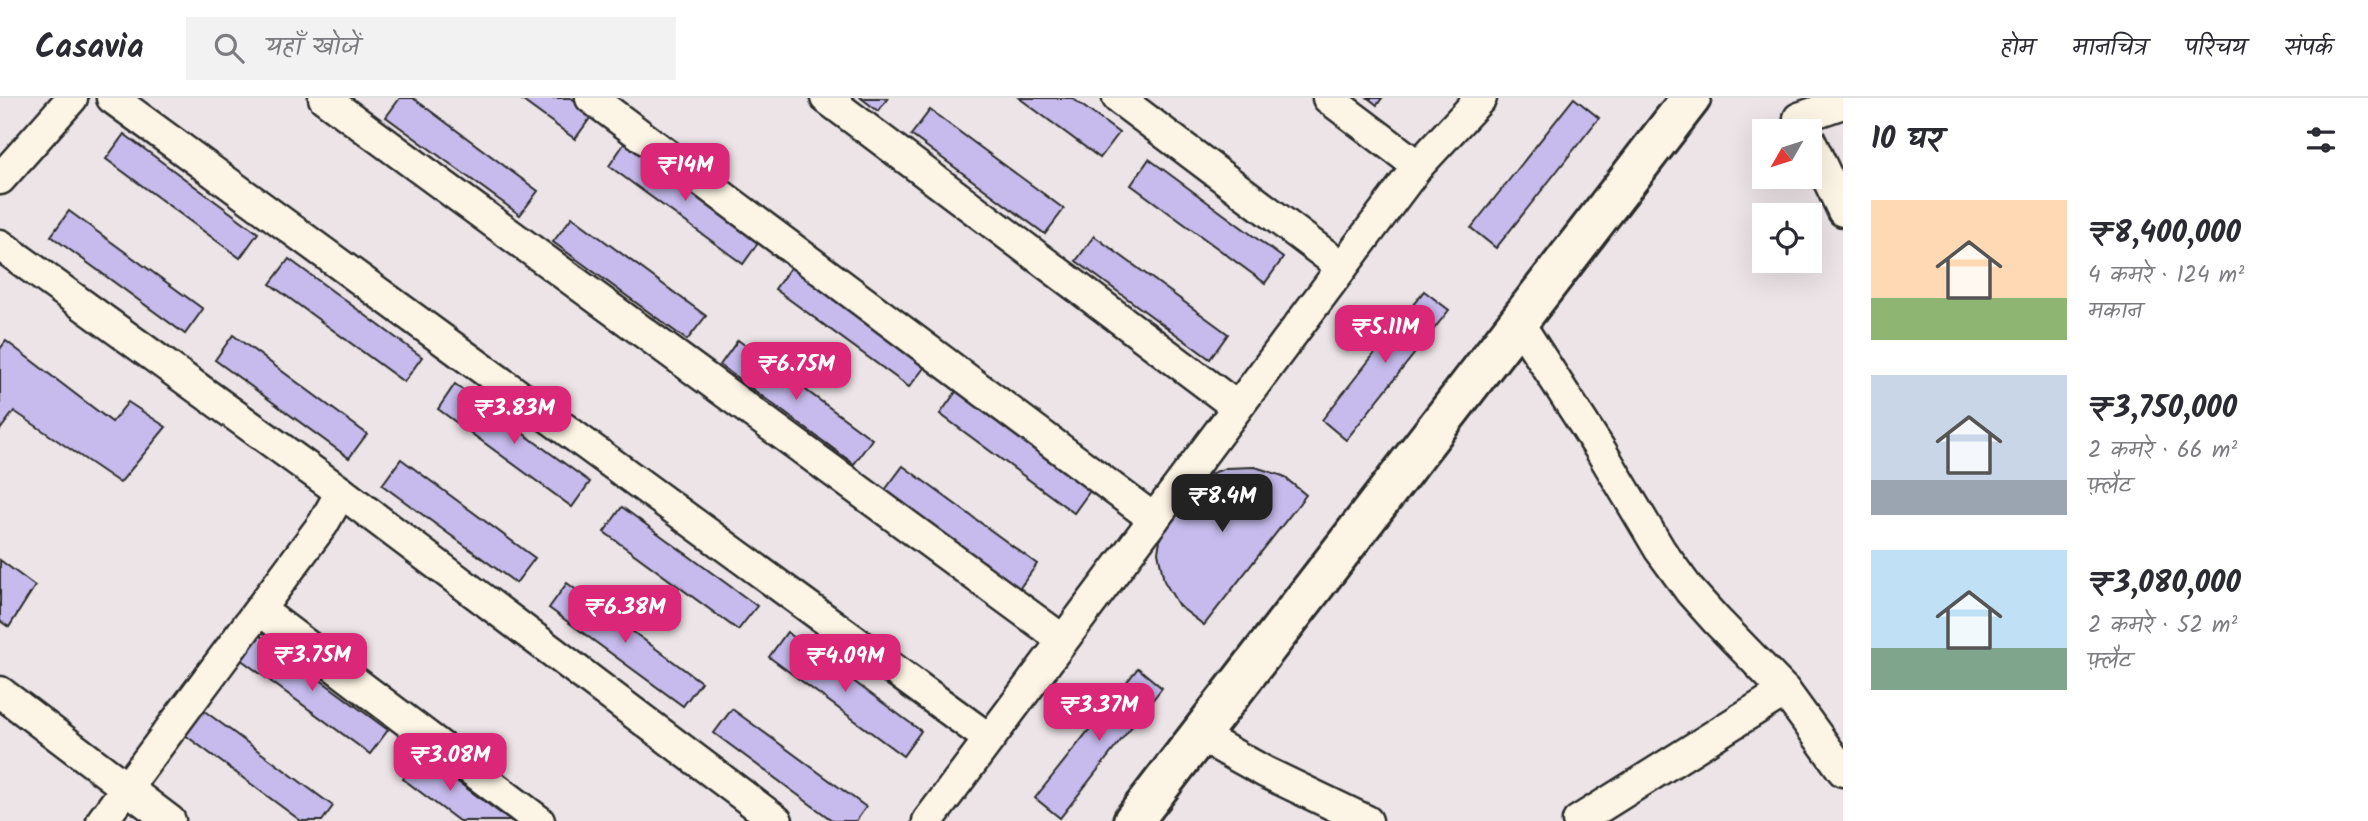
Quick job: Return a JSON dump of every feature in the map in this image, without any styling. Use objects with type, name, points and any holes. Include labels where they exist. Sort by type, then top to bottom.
[{"type":"street","points":[[0,180],[72,98]]},
{"type":"street","points":[[112,98],[989,738]]},
{"type":"street","points":[[324,98],[1063,640]]},
{"type":"street","points":[[592,98],[1154,519]]},
{"type":"street","points":[[826,98],[1237,407]]},
{"type":"street","points":[[1118,98],[1342,267]]},
{"type":"street","points":[[1328,98],[1418,166]]},
{"type":"street","points":[[928,821],[1418,166],[1481,98]]},
{"type":"street","points":[[1133,821],[1691,98]]},
{"type":"street","points":[[1806,119],[1843,103]]},
{"type":"street","points":[[1822,169],[1843,211]]},
{"type":"street","points":[[0,245],[341,492],[777,821]]},
{"type":"street","points":[[1518,322],[1660,550],[1707,611],[1785,691],[1843,771]]},
{"type":"street","points":[[102,821],[323,524],[341,492]]},
{"type":"street","points":[[260,610],[539,821]]},
{"type":"street","points":[[1578,821],[1785,691]]},
{"type":"street","points":[[0,692],[170,821]]},
{"type":"street","points":[[1199,735],[1265,772],[1367,821]]},
{"type":"building","points":[[400,98],[413,98],[538,191],[520,215],[386,117]]},
{"type":"building","points":[[519,98],[571,98],[593,114],[575,139]]},
{"type":"building","points":[[861,98],[888,98],[878,111]]},
{"type":"building","points":[[1019,98],[1072,98],[1119,133],[1100,158]]},
{"type":"building","points":[[1368,98],[1382,98],[1377,105]]},
{"type":"building","points":[[1574,98],[1599,118],[1496,248],[1471,228]]},
{"type":"building","points":[[930,110],[1064,209],[1045,234],[911,135]]},
{"type":"building","points":[[124,134],[258,233],[240,258],[106,159]]},
{"type":"building","points":[[626,141],[761,239],[743,264],[609,166]]},
{"type":"building","points":[[1149,159],[1283,258],[1265,283],[1131,185]]},
{"type":"building","points":[[69,211],[203,309],[185,334],[51,236]]},
{"type":"building","points":[[572,217],[706,316],[687,340],[553,242]]},
{"type":"building","points":[[1094,236],[1228,334],[1210,359],[1076,261]]},
{"type":"building","points":[[289,259],[422,357],[404,382],[270,284]]},
{"type":"building","points":[[793,264],[928,363],[909,387],[775,289]]},
{"type":"building","points":[[1424,291],[1449,310],[1346,440],[1322,420]]},
{"type":"building","points":[[233,335],[367,434],[349,458],[215,360]]},
{"type":"building","points":[[738,340],[872,439],[854,464],[720,365]]},
{"type":"building","points":[[6,341],[112,422],[128,402],[166,427],[120,483],[14,411],[0,430],[0,349]]},
{"type":"building","points":[[455,384],[590,482],[572,507],[438,409]]},
{"type":"building","points":[[958,389],[1092,488],[1074,513],[940,414]]},
{"type":"building","points":[[401,459],[535,558],[516,583],[382,485]]},
{"type":"building","points":[[903,466],[1037,564],[1019,589],[885,490]]},
{"type":"building","points":[[1255,467],[1283,476],[1306,495],[1204,625],[1179,606],[1164,581],[1158,552],[1163,523],[1199,478],[1226,468]]},
{"type":"building","points":[[622,507],[757,606],[738,630],[604,532]]},
{"type":"building","points":[[0,560],[35,586],[9,627],[0,621]]},
{"type":"building","points":[[567,583],[701,682],[683,706],[549,608]]},
{"type":"building","points":[[254,631],[388,730],[370,754],[236,656]]},
{"type":"building","points":[[787,632],[921,731],[903,756],[769,657]]},
{"type":"building","points":[[1138,668],[1162,688],[1060,818],[1035,798]]},
{"type":"building","points":[[199,707],[333,806],[322,821],[301,821],[181,732]]},
{"type":"building","points":[[732,709],[866,807],[856,821],[833,821],[714,733]]},
{"type":"building","points":[[420,754],[511,821],[459,821],[403,779]]}]
